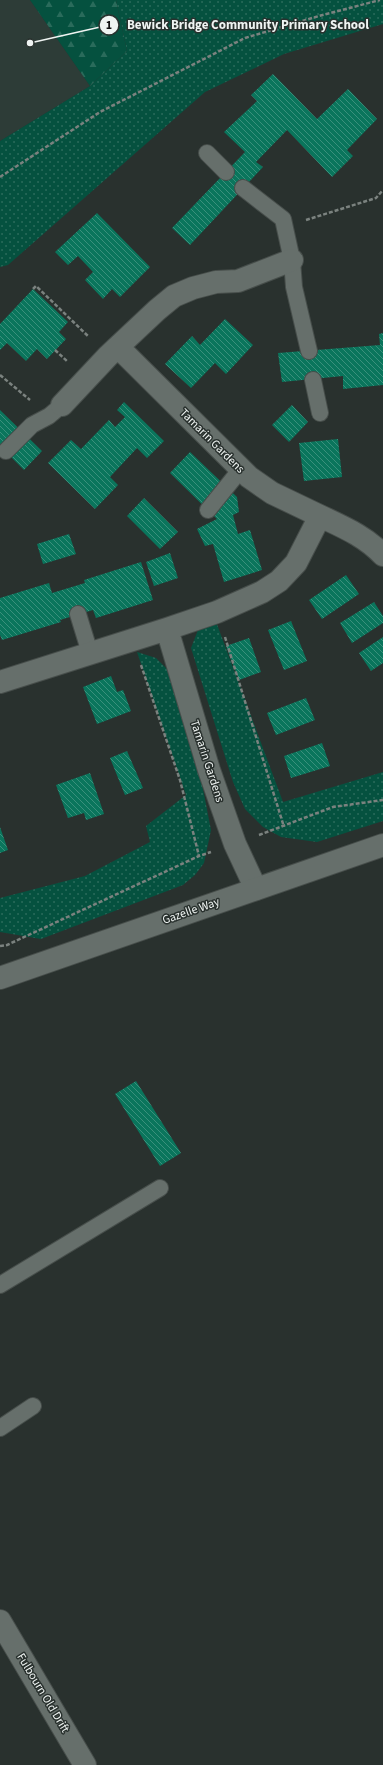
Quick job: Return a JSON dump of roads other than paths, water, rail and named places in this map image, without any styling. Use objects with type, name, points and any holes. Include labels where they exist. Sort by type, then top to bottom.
[{"type":"street","points":[[55,411],[113,352],[174,296],[193,288],[216,282],[238,281],[292,260]]},
{"type":"street","name":"Tamarin Gardens","points":[[113,352],[249,477],[272,493],[352,530],[373,545],[383,555]]},
{"type":"street","points":[[0,682],[217,612],[262,592],[279,581],[296,563],[320,516]]},
{"type":"street","name":"Tamarin Gardens","points":[[167,629],[209,770],[235,844],[256,889]]},
{"type":"street","name":"Gazelle Way","points":[[0,978],[383,845]]},
{"type":"street","name":"Fulbourn Old Drift","points":[[0,1621],[85,1765]]},
{"type":"lane","points":[[207,153],[226,172]]},
{"type":"lane","points":[[243,188],[283,219],[292,260],[294,287],[309,351]]},
{"type":"lane","points":[[313,380],[320,413]]},
{"type":"lane","points":[[6,451],[32,425],[55,411]]},
{"type":"lane","points":[[208,510],[241,469]]},
{"type":"lane","points":[[78,614],[90,653]]},
{"type":"lane","points":[[0,1285],[160,1188]]},
{"type":"lane","points":[[0,1428],[33,1406]]},
{"type":"place","name":"Bewick Bridge Community Primary School","points":[[30,43]]}]
